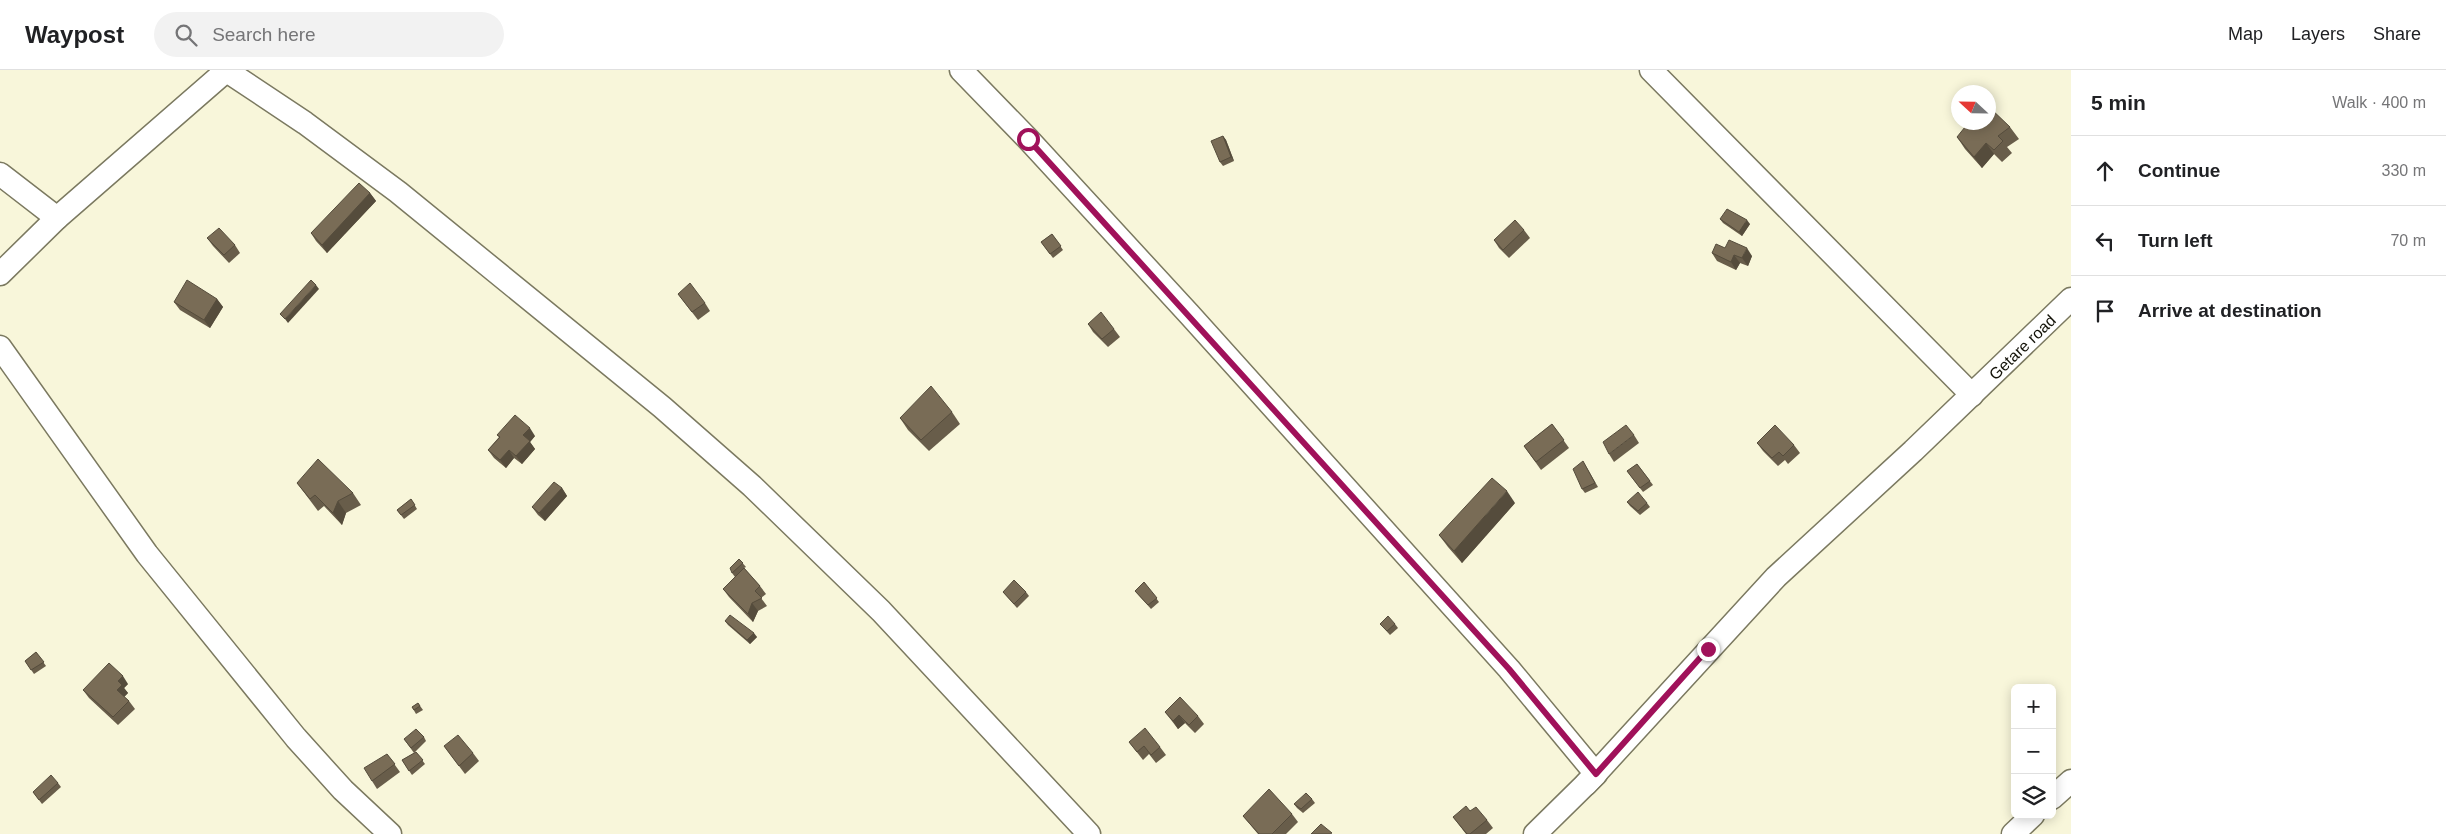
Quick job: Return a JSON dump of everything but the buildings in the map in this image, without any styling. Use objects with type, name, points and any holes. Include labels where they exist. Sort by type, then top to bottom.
[{"type":"street","points":[[0,274],[57,218],[227,70],[305,123],[398,192],[662,406],[752,486],[881,611],[1089,834]]},
{"type":"street","points":[[961,70],[1155,278],[1509,669],[1596,774]]},
{"type":"street","points":[[1651,70],[1972,395]]},
{"type":"street","points":[[0,174],[57,218]]},
{"type":"street","name":"Getare road","points":[[1537,834],[1596,774],[1708,649],[1776,577],[1972,395],[2071,298]]},
{"type":"street","points":[[0,347],[147,554],[296,738],[343,790],[390,834]]},
{"type":"street","points":[[2056,794],[2071,781]]},
{"type":"street","points":[[2013,834],[2030,819]]},
{"type":"route","points":[[1028,139],[1189,314],[1509,669],[1596,774],[1627,742],[1708,649]]}]
